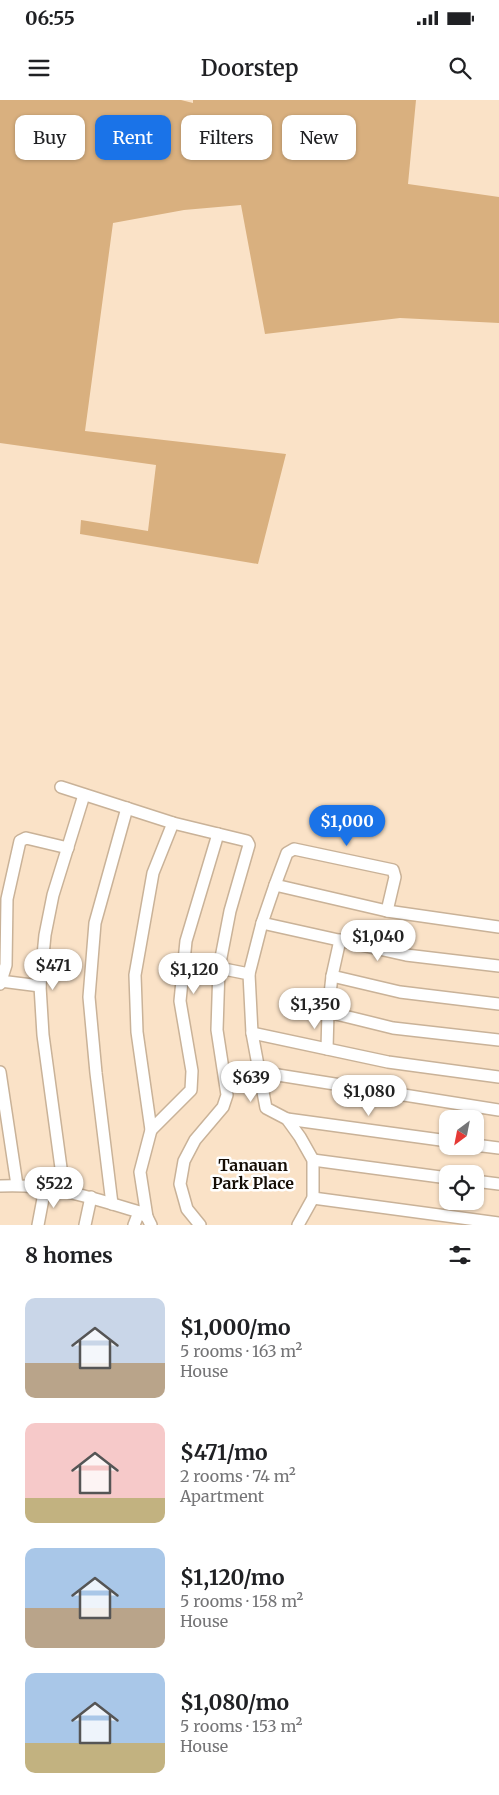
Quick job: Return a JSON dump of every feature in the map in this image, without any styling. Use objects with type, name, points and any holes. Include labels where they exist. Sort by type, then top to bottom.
[{"type":"street","points":[[60,787],[173,823],[247,841],[249,846],[230,911],[219,968],[217,1030],[227,1095],[223,1107],[195,1140],[184,1161],[180,1184],[187,1210],[200,1225]]},
{"type":"street","points":[[64,1190],[43,1034],[40,986],[45,935],[53,895],[84,795]]},
{"type":"street","points":[[112,1204],[89,997],[95,923],[128,808]]},
{"type":"street","points":[[146,1218],[140,1172],[151,1130],[137,1032],[135,975],[153,873],[173,823]]},
{"type":"street","points":[[151,1130],[191,1090],[192,1071],[180,1001],[186,941],[218,834]]},
{"type":"street","points":[[40,986],[0,982],[6,965],[7,899],[20,841],[26,838],[68,848]]},
{"type":"street","points":[[388,912],[395,877],[393,870],[294,849],[287,853],[262,923],[249,974],[252,1033],[266,1108],[287,1118],[439,1140]]},
{"type":"street","points":[[275,885],[388,912],[499,927]]},
{"type":"street","points":[[262,923],[406,955],[499,966]]},
{"type":"street","points":[[327,1049],[328,1012],[332,976],[340,940]]},
{"type":"street","points":[[219,968],[249,974]]},
{"type":"street","points":[[332,976],[400,992],[499,1004]]},
{"type":"street","points":[[328,1012],[393,1028],[499,1040]]},
{"type":"street","points":[[252,1033],[388,1062],[499,1077]]},
{"type":"street","points":[[0,1072],[17,1185]]},
{"type":"street","points":[[259,1072],[499,1110]]},
{"type":"street","points":[[287,1118],[313,1160],[313,1198],[298,1225]]},
{"type":"street","points":[[484,1146],[499,1148]]},
{"type":"street","points":[[313,1160],[439,1177]]},
{"type":"street","points":[[484,1182],[499,1184]]},
{"type":"street","points":[[0,1186],[17,1185],[64,1190],[112,1204],[146,1218]]},
{"type":"street","points":[[38,1225],[45,1188]]},
{"type":"street","points":[[85,1225],[91,1197]]},
{"type":"street","points":[[313,1198],[499,1223]]},
{"type":"street","points":[[134,1225],[146,1218]]},
{"type":"shaded area","points":[[0,100],[181,100],[193,103],[193,100],[416,100],[408,184],[499,197],[499,323],[400,318],[265,334],[241,205],[184,210],[113,223],[85,431],[286,454],[258,564],[80,534],[81,520],[148,531],[156,465],[0,443]]},
{"type":"district","name":"Tanauan Park Place","points":[[253,1174]]}]
